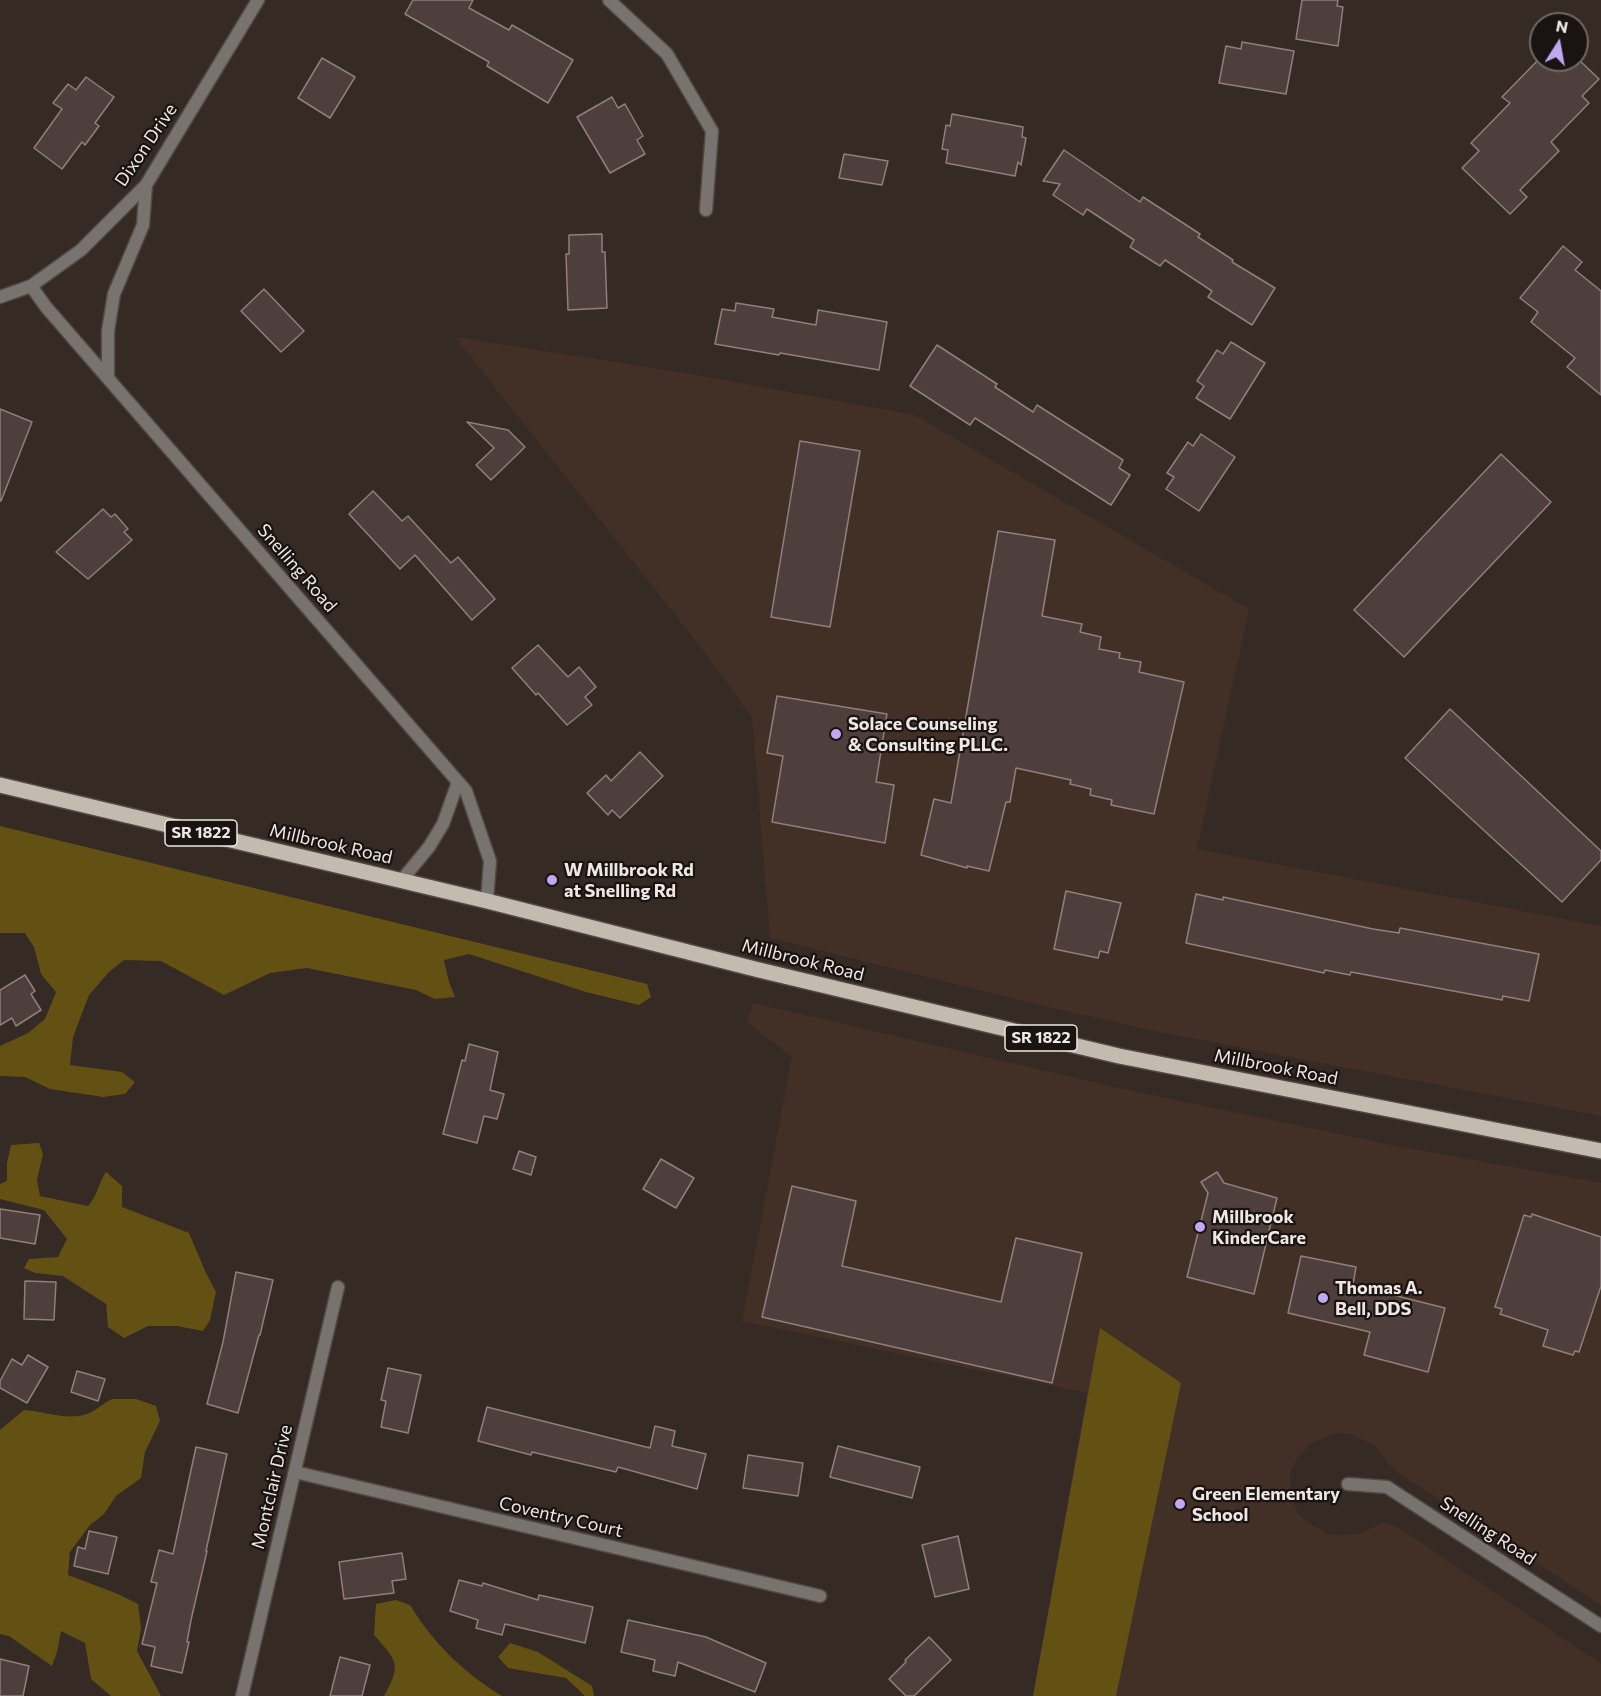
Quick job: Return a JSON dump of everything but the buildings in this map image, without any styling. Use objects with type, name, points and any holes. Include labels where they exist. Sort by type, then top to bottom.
[{"type":"main road","name":"Millbrook Road","points":[[0,785],[487,901],[771,973],[1119,1056],[1601,1151]]},
{"type":"street","name":"Dixon Drive","points":[[0,297],[31,286],[81,249],[146,185],[258,0]]},
{"type":"street","points":[[609,0],[667,54],[712,131],[706,210]]},
{"type":"street","points":[[108,377],[108,331],[114,294],[143,225],[146,185]]},
{"type":"street","name":"Snelling Road","points":[[31,286],[46,307],[466,791],[490,861],[487,901]]},
{"type":"street","points":[[401,881],[443,824],[458,782]]},
{"type":"street","name":"Montclair Drive","points":[[242,1696],[338,1287]]},
{"type":"street","name":"Coventry Court","points":[[295,1472],[820,1596]]},
{"type":"street","name":"Snelling Road","points":[[1348,1484],[1387,1487],[1601,1626]]},
{"type":"shaded area","points":[[455,337],[691,374],[914,415],[1249,609],[1197,849],[1601,926],[1601,1116],[1159,1032],[1031,1003],[770,938],[752,717],[700,646]]},
{"type":"shaded area","points":[[0,826],[647,984],[651,997],[639,1005],[586,992],[469,954],[444,960],[455,997],[435,999],[416,990],[307,968],[270,973],[224,995],[161,961],[124,960],[109,972],[89,995],[73,1037],[70,1065],[122,1072],[135,1082],[125,1094],[103,1097],[50,1089],[25,1077],[0,1076],[0,1046],[28,1033],[45,1019],[56,992],[41,974],[34,947],[25,933],[0,933]]},
{"type":"shaded area","points":[[753,1003],[1137,1092],[1397,1146],[1601,1183],[1601,1605],[1394,1470],[1375,1446],[1350,1434],[1336,1433],[1308,1445],[1296,1460],[1290,1474],[1290,1495],[1298,1513],[1329,1535],[1359,1534],[1385,1522],[1399,1528],[1601,1664],[1601,1696],[1033,1696],[1087,1393],[742,1321],[792,1057],[747,1022]]},
{"type":"shaded area","points":[[39,1143],[43,1154],[37,1180],[40,1196],[88,1206],[106,1172],[122,1186],[122,1207],[189,1233],[216,1292],[210,1320],[203,1331],[177,1326],[148,1326],[124,1338],[108,1327],[106,1304],[63,1276],[35,1273],[24,1268],[29,1259],[58,1257],[67,1239],[44,1210],[0,1199],[0,1184],[7,1181],[7,1163],[11,1145]]},
{"type":"shaded area","points":[[1100,1328],[1181,1383],[1116,1696],[1033,1696]]},
{"type":"shaded area","points":[[112,1399],[136,1399],[156,1406],[160,1421],[145,1452],[141,1478],[116,1496],[104,1514],[90,1525],[70,1552],[68,1575],[138,1604],[141,1628],[137,1651],[161,1696],[111,1696],[91,1679],[85,1643],[61,1631],[52,1666],[9,1636],[0,1634],[0,1430],[24,1410],[79,1416],[90,1413]]},
{"type":"shaded area","points":[[396,1600],[410,1605],[450,1656],[502,1696],[384,1696],[395,1669],[392,1657],[374,1635],[376,1604]]},
{"type":"shaded area","points":[[510,1643],[538,1652],[592,1686],[594,1696],[585,1696],[566,1678],[508,1668],[498,1657]]},
{"type":"place","name":"Solace Counseling & Consulting PLLC.","points":[[836,734]]},
{"type":"place","name":"W Millbrook Rd at Snelling Rd","points":[[552,880]]},
{"type":"place","name":"Millbrook KinderCare","points":[[1200,1227]]},
{"type":"place","name":"Thomas A. Bell, DDS","points":[[1323,1298]]},
{"type":"place","name":"Green Elementary School","points":[[1180,1504]]}]
